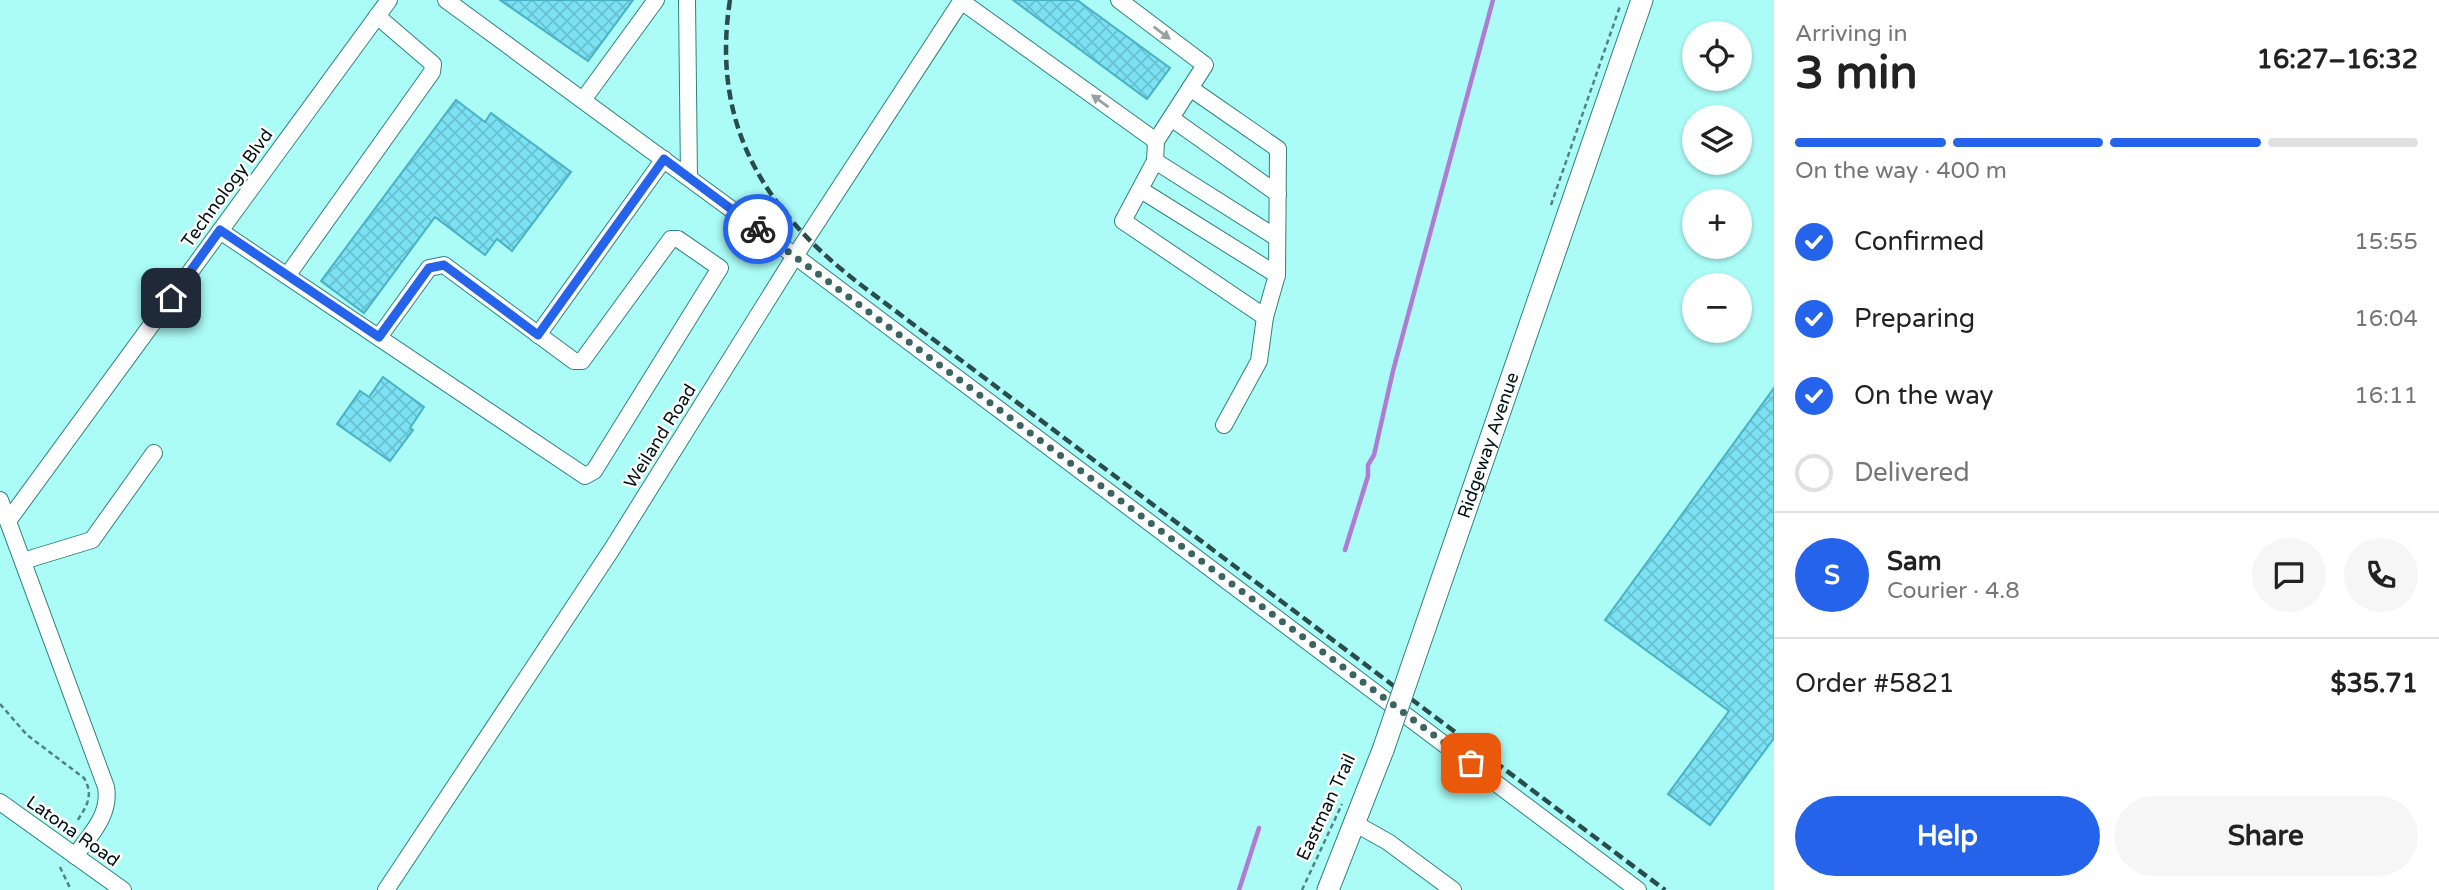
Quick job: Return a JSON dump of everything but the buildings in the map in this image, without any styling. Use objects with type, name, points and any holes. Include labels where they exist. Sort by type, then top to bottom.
[{"type":"main road","name":"Ridgeway Avenue","points":[[1328,890],[1383,750],[1642,0]]},
{"type":"street","name":"Technology Blvd","points":[[8,521],[389,0]]},
{"type":"street","points":[[446,0],[795,256],[1638,890]]},
{"type":"street","points":[[583,100],[656,0]]},
{"type":"street","points":[[687,0],[689,177]]},
{"type":"street","points":[[1119,0],[1205,65],[1156,141],[1155,161],[1123,221],[1265,317]]},
{"type":"street","points":[[961,1],[1156,141]]},
{"type":"street","name":"Weiland Road","points":[[386,890],[612,549],[795,256],[961,1]]},
{"type":"street","points":[[287,276],[432,72],[433,64],[377,16]]},
{"type":"street","points":[[1190,88],[1278,149],[1277,275],[1265,317],[1259,361],[1224,425]]},
{"type":"street","points":[[1171,118],[1278,194]]},
{"type":"street","points":[[538,335],[664,159]]},
{"type":"street","points":[[1155,161],[1277,238]]},
{"type":"street","points":[[1141,190],[1277,275]]},
{"type":"street","points":[[220,230],[585,476],[594,471],[720,268],[678,239],[671,239],[582,361],[574,361],[444,265],[429,268],[379,337]]},
{"type":"street","points":[[23,561],[92,540],[155,453]]},
{"type":"street","points":[[0,500],[107,794],[104,814],[75,856]]},
{"type":"street","name":"Latona Road","points":[[0,802],[123,890]]},
{"type":"street","points":[[1356,824],[1388,842],[1453,890]]},
{"type":"path","points":[[0,704],[27,735],[84,778],[89,787],[89,797],[77,821]]},
{"type":"path","name":"Eastman Trail","points":[[1302,890],[1325,834],[1348,794]]},
{"type":"path","points":[[60,867],[71,890]]},
{"type":"waterway","points":[[1345,550],[1368,476],[1368,465],[1374,455],[1393,371],[1493,0]]},
{"type":"waterway","points":[[1239,890],[1259,828]]},
{"type":"railway","points":[[730,0],[726,46],[729,89],[738,128],[753,164],[774,198],[800,230],[830,260],[1665,890]]},
{"type":"way so far","points":[[758,229],[1471,763]]},
{"type":"route","points":[[171,298],[220,230],[379,337],[429,268],[438,265],[444,265],[538,335],[664,159],[758,229]]}]
